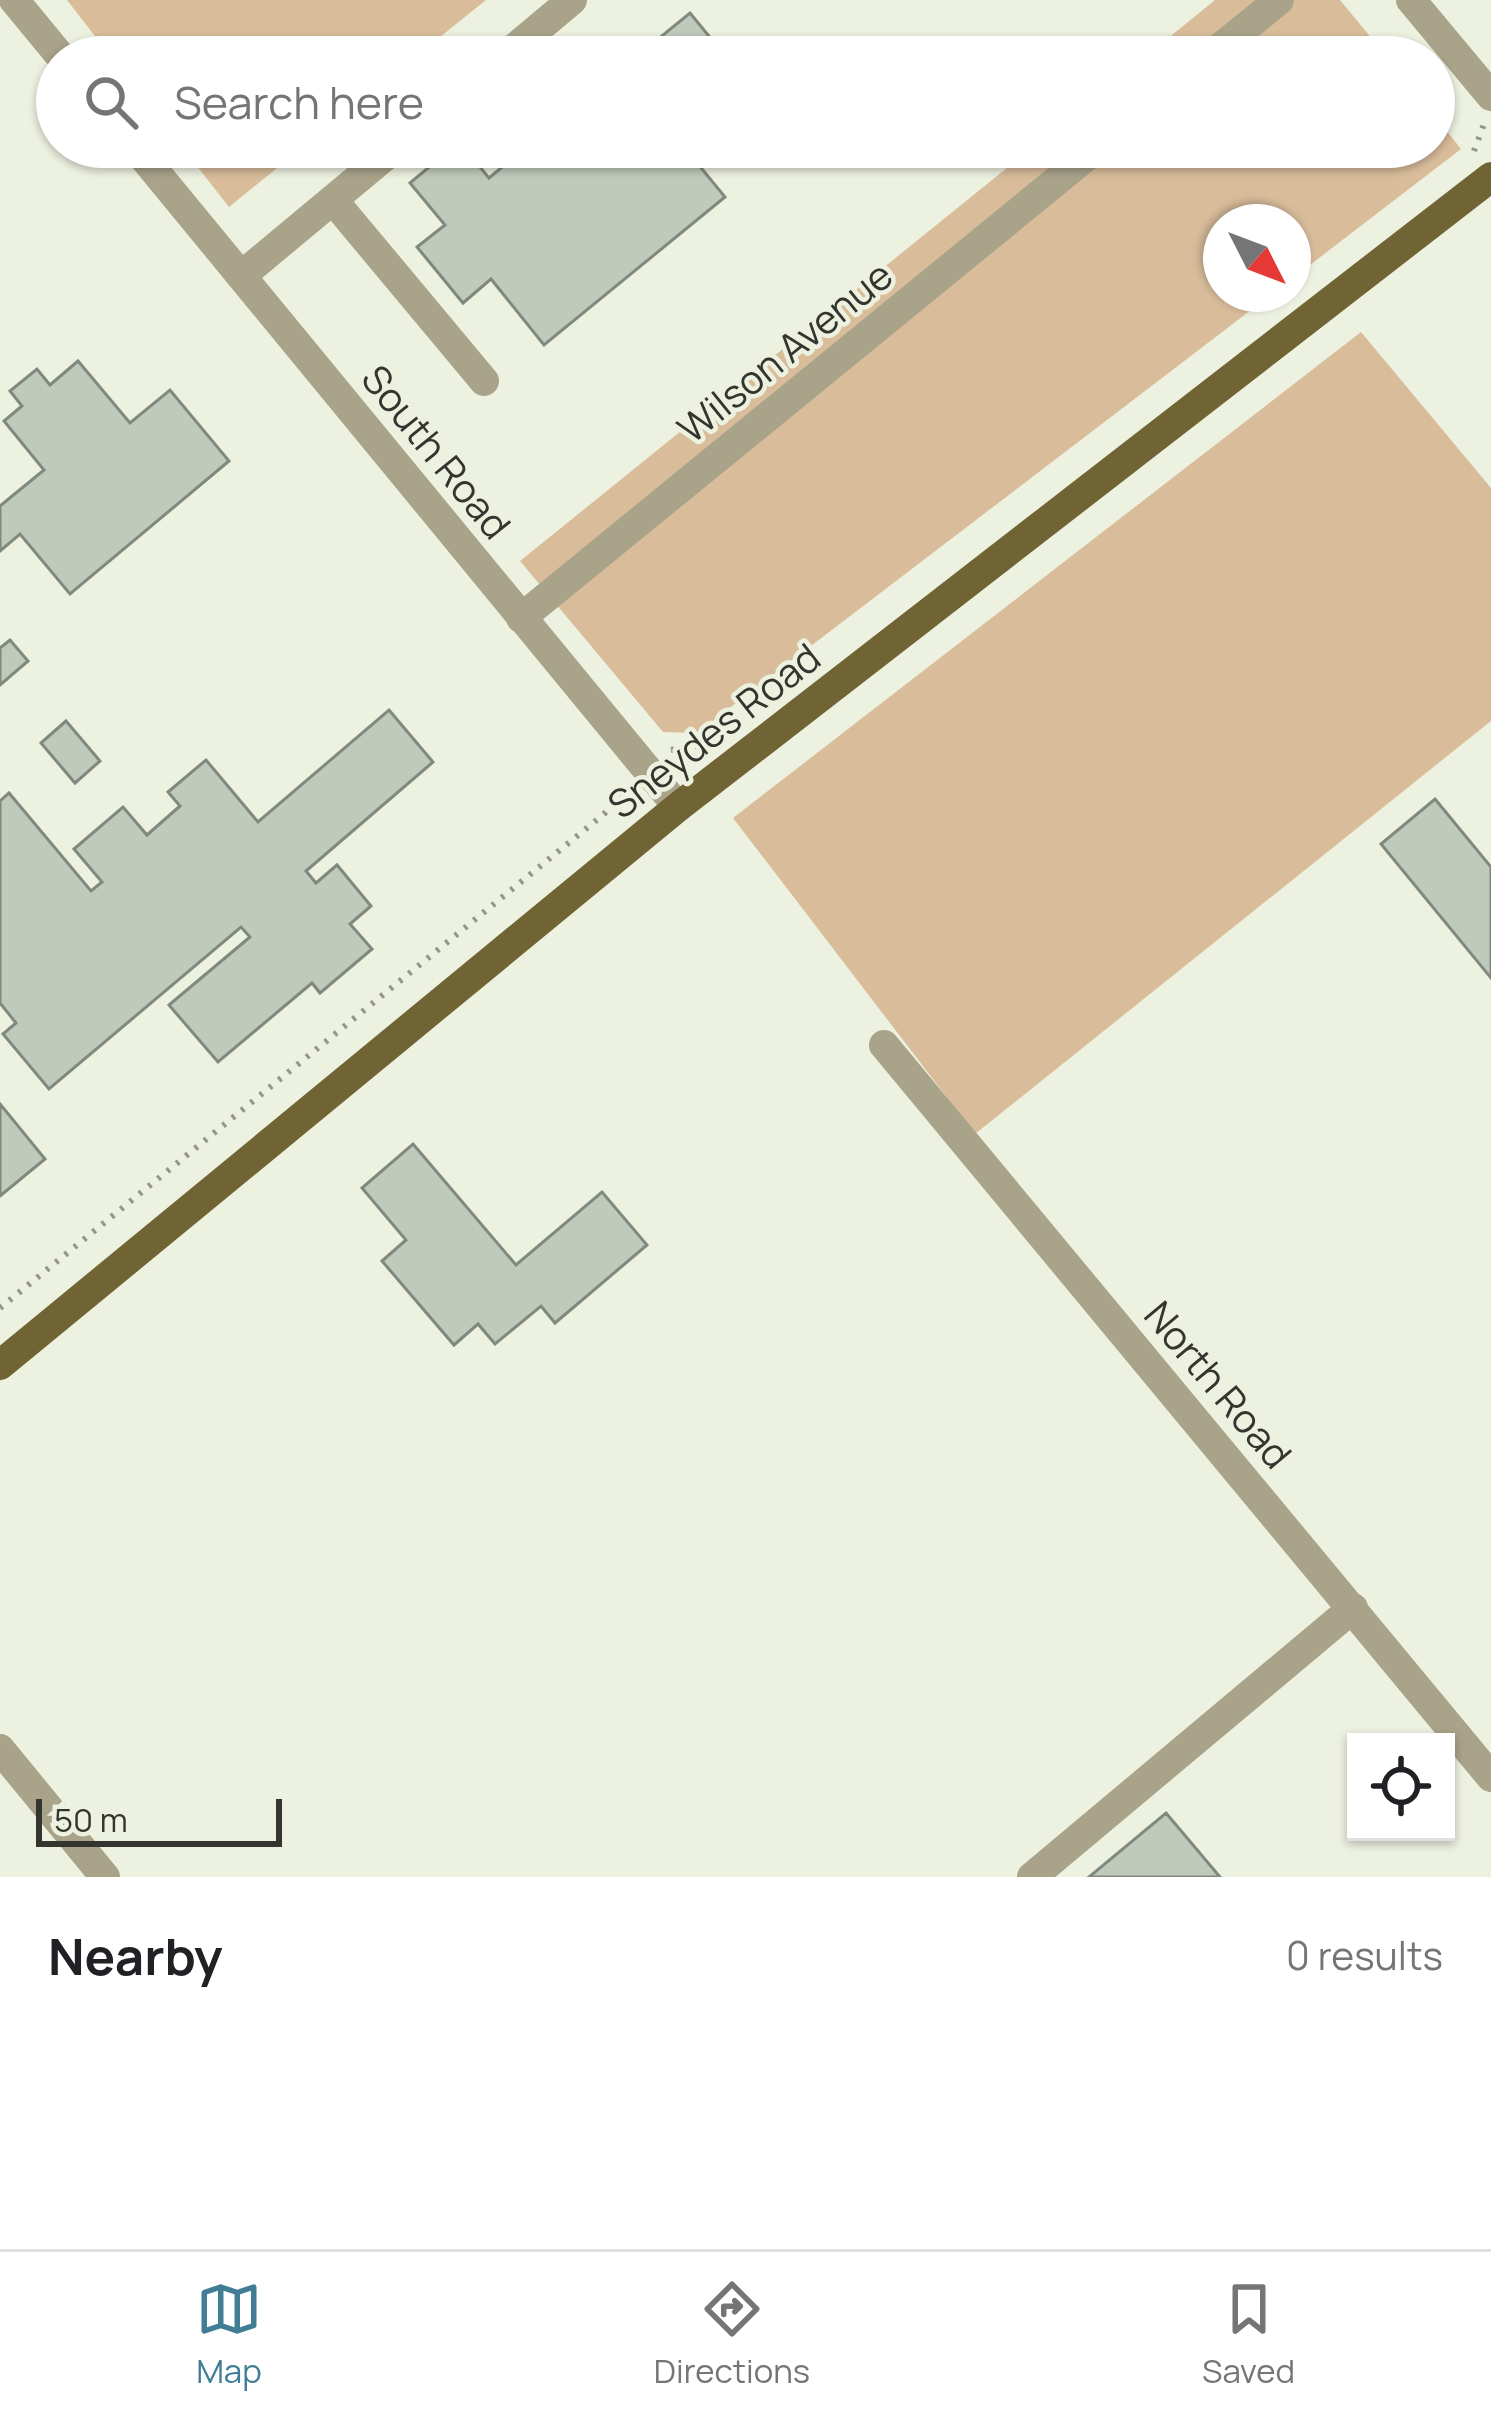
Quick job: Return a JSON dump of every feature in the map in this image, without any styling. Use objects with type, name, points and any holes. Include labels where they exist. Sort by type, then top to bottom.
[{"type":"main road","name":"Sneydes Road","points":[[0,1365],[678,806],[1491,178]]},
{"type":"street","points":[[14,0],[44,36]]},
{"type":"street","points":[[529,36],[572,0]]},
{"type":"street","points":[[1235,36],[1279,0]]},
{"type":"street","points":[[1411,0],[1441,36]]},
{"type":"street","points":[[1455,53],[1491,96]]},
{"type":"street","name":"South Road","points":[[152,168],[678,806]]},
{"type":"street","points":[[241,276],[371,168]]},
{"type":"street","name":"Wilson Avenue","points":[[521,618],[1072,168]]},
{"type":"street","points":[[333,200],[484,381]]},
{"type":"street","name":"North Road","points":[[884,1045],[1491,1777]]},
{"type":"street","points":[[1032,1877],[1353,1608]]},
{"type":"street","points":[[0,1749],[105,1877]]},
{"type":"shaded area","points":[[67,0],[486,0],[441,36],[95,36]]},
{"type":"shaded area","points":[[1215,0],[1340,0],[1370,36],[1171,36]]},
{"type":"shaded area","points":[[198,168],[277,168],[229,207]]},
{"type":"shaded area","points":[[1007,168],[1436,168],[1311,264],[1311,204],[1203,204],[1203,312],[1248,312],[697,733],[663,732],[520,561]]},
{"type":"shaded area","points":[[1361,332],[1491,488],[1491,721],[975,1134],[733,818]]},
{"type":"building","points":[[690,13],[709,36],[662,36]]},
{"type":"building","points":[[428,168],[481,168],[489,178],[501,168],[701,168],[725,197],[544,345],[491,279],[463,303],[417,247],[445,225],[410,183]]},
{"type":"building","points":[[78,361],[130,423],[170,390],[229,461],[70,594],[20,534],[0,551],[0,506],[44,470],[4,421],[22,406],[10,391],[37,369],[50,385]]},
{"type":"building","points":[[10,640],[28,661],[0,685],[0,648]]},
{"type":"building","points":[[389,710],[433,762],[306,871],[316,883],[337,865],[371,906],[350,924],[372,949],[320,993],[312,983],[218,1062],[169,1005],[250,937],[241,927],[49,1089],[3,1034],[16,1023],[0,1003],[0,801],[9,793],[91,891],[102,882],[74,849],[123,807],[147,835],[180,806],[168,792],[206,760],[258,822]]},
{"type":"building","points":[[66,721],[100,761],[75,783],[41,743]]},
{"type":"building","points":[[1435,799],[1491,867],[1491,978],[1381,844]]},
{"type":"building","points":[[0,1104],[45,1159],[0,1196]]},
{"type":"building","points":[[413,1144],[516,1265],[602,1192],[647,1245],[555,1323],[541,1306],[495,1344],[478,1324],[454,1345],[382,1261],[406,1240],[362,1188]]},
{"type":"building","points":[[1166,1813],[1220,1877],[1089,1877]]}]
